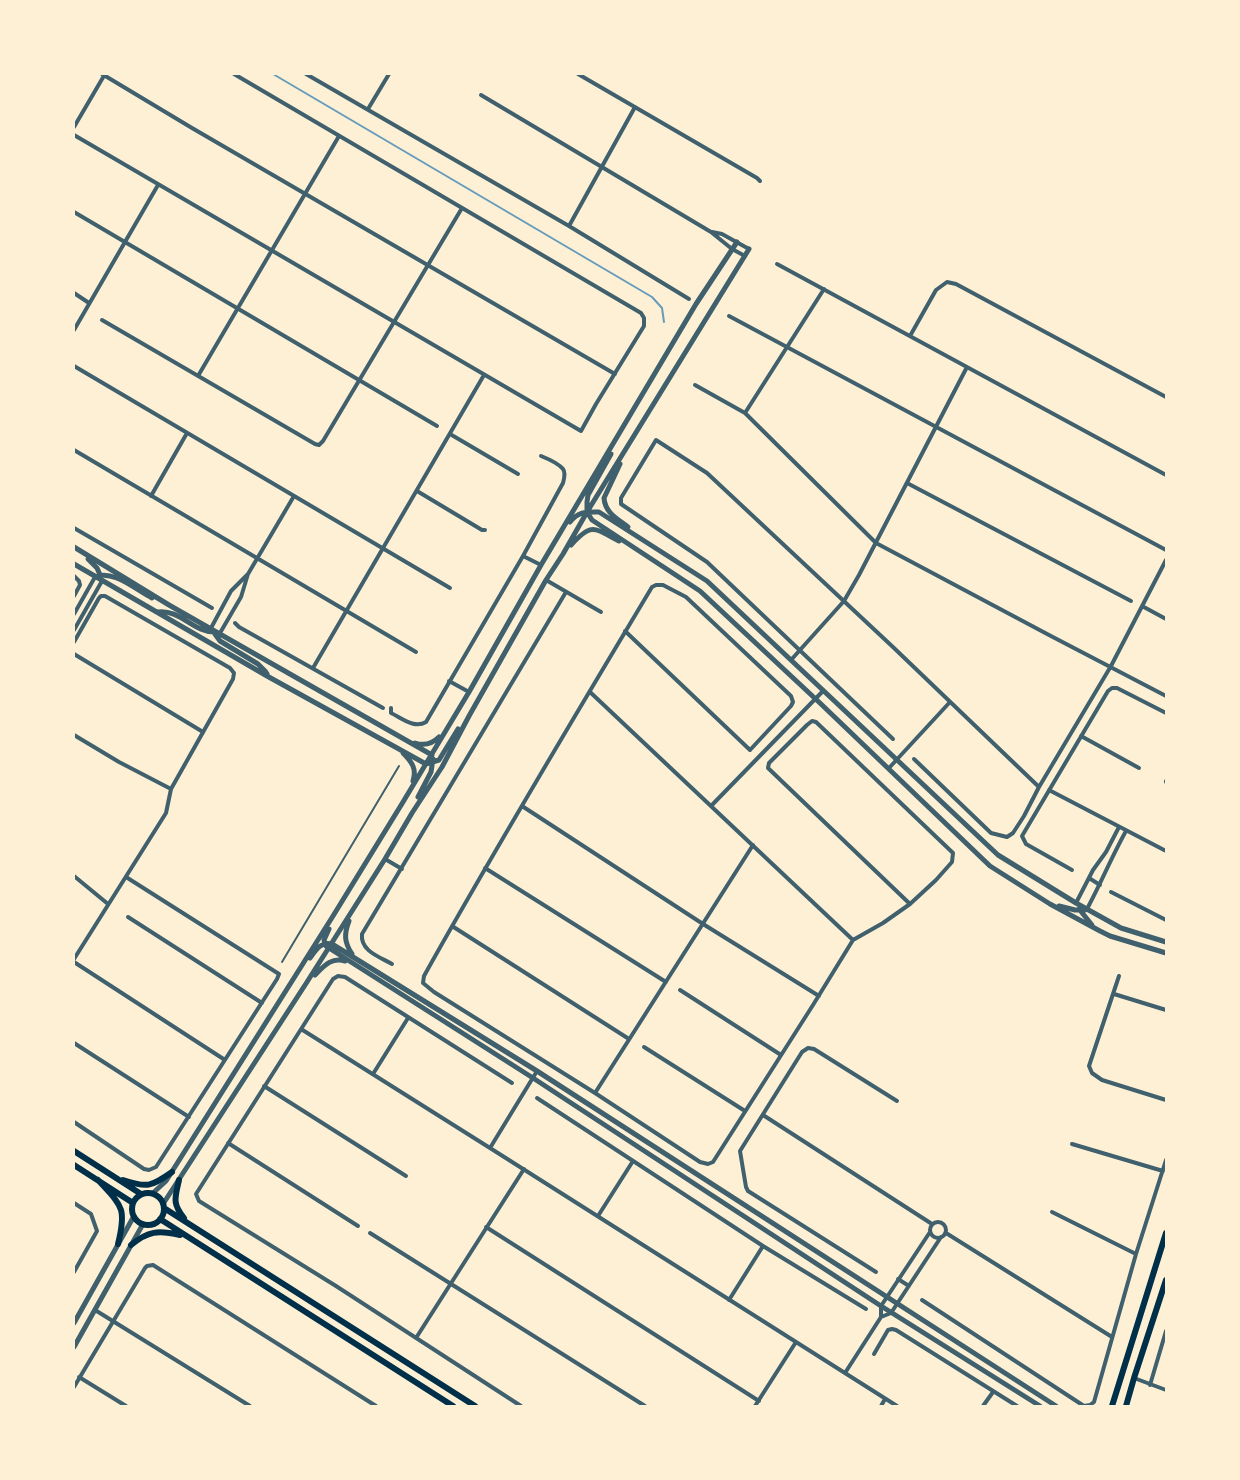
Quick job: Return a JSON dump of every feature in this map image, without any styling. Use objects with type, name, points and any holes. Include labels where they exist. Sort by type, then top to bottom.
[{"type":"main road","points":[[74,1151],[141,1194]]},
{"type":"main road","points":[[74,1165],[133,1203]]},
{"type":"main road","points":[[114,1177],[138,1185],[147,1185],[158,1182],[171,1172]]},
{"type":"main road","points":[[98,1180],[117,1201],[122,1212],[123,1224],[118,1244]]},
{"type":"main road","points":[[179,1180],[174,1202],[190,1225]]},
{"type":"main road","points":[[164,1206],[163,1214],[154,1224],[143,1224],[138,1221],[132,1210],[136,1197],[153,1193],[159,1197],[164,1206],[190,1225],[475,1407]]},
{"type":"main road","points":[[160,1219],[453,1407]]},
{"type":"main road","points":[[131,1245],[148,1233],[159,1231],[186,1236]]},
{"type":"main road","points":[[1112,1407],[1167,1233]]},
{"type":"main road","points":[[1126,1407],[1167,1280]]},
{"type":"street","points":[[74,127],[104,74],[615,374]]},
{"type":"street","points":[[74,135],[581,431],[644,326],[641,313],[234,74]]},
{"type":"street","points":[[306,74],[570,226],[689,299]]},
{"type":"street","points":[[368,109],[389,74]]},
{"type":"street","points":[[578,74],[760,181]]},
{"type":"street","points":[[480,95],[711,232],[745,256]]},
{"type":"street","points":[[570,226],[635,107]]},
{"type":"street","points":[[198,376],[339,136]]},
{"type":"street","points":[[74,330],[158,185]]},
{"type":"street","points":[[102,320],[319,445],[462,208]]},
{"type":"street","points":[[74,212],[437,426]]},
{"type":"street","points":[[164,1206],[442,767],[546,580],[749,249],[722,234],[711,232]]},
{"type":"street","points":[[153,1193],[171,1172],[333,916],[469,692],[541,565],[696,304],[737,242]]},
{"type":"street","points":[[777,264],[1167,475]]},
{"type":"street","points":[[910,336],[936,290],[947,282],[956,284],[1167,397]]},
{"type":"street","points":[[745,413],[824,289]]},
{"type":"street","points":[[74,293],[89,303]]},
{"type":"street","points":[[729,316],[1167,550]]},
{"type":"street","points":[[74,366],[450,588]]},
{"type":"street","points":[[791,661],[844,601],[967,367]]},
{"type":"street","points":[[313,668],[484,375]]},
{"type":"street","points":[[695,385],[745,413],[876,543],[1167,696]]},
{"type":"street","points":[[151,496],[187,433]]},
{"type":"street","points":[[620,433],[586,501],[587,512],[592,520],[700,591],[990,866],[1050,904],[1110,936],[1167,953]]},
{"type":"street","points":[[450,434],[518,474]]},
{"type":"street","points":[[893,740],[707,562],[621,504],[621,498],[656,440],[707,472],[1039,787]]},
{"type":"street","points":[[631,441],[604,498],[604,504],[608,511],[655,547]]},
{"type":"street","points":[[74,459],[76,451],[416,652]]},
{"type":"street","points":[[391,708],[391,712],[414,725],[426,722],[563,483],[565,474],[563,468],[541,456]]},
{"type":"street","points":[[906,483],[1131,601]]},
{"type":"street","points":[[417,491],[485,530]]},
{"type":"street","points":[[215,631],[241,597],[248,574],[294,496]]},
{"type":"street","points":[[541,565],[547,561],[576,515],[599,512],[707,581],[998,855],[1121,928],[1167,942]]},
{"type":"street","points":[[74,528],[212,608]]},
{"type":"street","points":[[563,554],[588,530],[596,529],[650,557]]},
{"type":"street","points":[[74,548],[95,565],[99,577],[74,630]]},
{"type":"street","points":[[74,548],[169,605],[432,754]]},
{"type":"street","points":[[523,556],[541,565]]},
{"type":"street","points":[[914,759],[991,833],[1007,837],[1013,833],[1111,666],[1167,560]]},
{"type":"street","points":[[74,564],[267,676],[426,764],[439,760],[460,726],[469,716]]},
{"type":"street","points":[[248,574],[231,591],[215,631],[220,641],[258,664],[267,676]]},
{"type":"street","points":[[74,576],[79,580],[80,585],[74,596]]},
{"type":"street","points":[[99,577],[113,576],[169,605]]},
{"type":"street","points":[[74,614],[99,577]]},
{"type":"street","points":[[546,580],[601,612]]},
{"type":"street","points":[[625,631],[750,750],[793,702],[791,696],[686,597],[663,585],[652,587],[625,631],[485,868],[424,976],[423,983],[700,1162],[708,1164],[714,1162],[853,940],[910,904],[952,862],[953,853],[816,722],[807,724],[769,763],[768,768],[910,904]]},
{"type":"street","points":[[392,964],[367,949],[362,943],[364,930],[566,592]]},
{"type":"street","points":[[74,642],[101,596],[105,596],[230,668],[234,673],[233,679],[171,789],[166,813],[74,961],[225,1060]]},
{"type":"street","points":[[1142,606],[1167,619]]},
{"type":"street","points":[[156,612],[163,611],[173,614],[204,631],[215,631]]},
{"type":"street","points":[[235,623],[238,627],[383,708]]},
{"type":"street","points":[[74,654],[203,732]]},
{"type":"street","points":[[449,681],[469,692]]},
{"type":"street","points":[[1072,870],[1026,844],[1022,836],[1108,691],[1117,688],[1167,713]]},
{"type":"street","points":[[711,806],[823,691]]},
{"type":"street","points":[[590,692],[853,940]]},
{"type":"street","points":[[889,768],[950,702]]},
{"type":"street","points":[[402,738],[424,745],[435,742],[448,726]]},
{"type":"street","points":[[74,735],[171,789]]},
{"type":"street","points":[[1081,736],[1139,768]]},
{"type":"street","points":[[396,747],[412,762],[415,771],[403,802]]},
{"type":"street","points":[[412,813],[431,772],[432,754]]},
{"type":"street","points":[[1049,790],[1167,851]]},
{"type":"street","points":[[522,806],[703,924],[819,996]]},
{"type":"street","points":[[1076,903],[1119,827]]},
{"type":"street","points":[[1087,909],[1126,831]]},
{"type":"street","points":[[595,1093],[753,845]]},
{"type":"street","points":[[385,860],[402,869]]},
{"type":"street","points":[[485,868],[666,982]]},
{"type":"street","points":[[74,876],[108,904]]},
{"type":"street","points":[[74,1122],[144,1169],[149,1170],[156,1167],[279,974],[126,877]]},
{"type":"street","points":[[1089,878],[1100,885]]},
{"type":"street","points":[[1111,892],[1167,920]]},
{"type":"street","points":[[1076,903],[1088,921],[1100,931]]},
{"type":"street","points":[[1050,904],[1075,910],[1087,909]]},
{"type":"street","points":[[352,912],[345,940],[354,961]]},
{"type":"street","points":[[328,945],[325,937],[332,924],[333,916]]},
{"type":"street","points":[[128,917],[262,1003]]},
{"type":"street","points":[[452,926],[629,1039]]},
{"type":"street","points":[[302,964],[310,959],[320,945],[328,945],[537,1071],[1056,1407]]},
{"type":"street","points":[[307,982],[331,961],[354,961],[891,1313],[1040,1407]]},
{"type":"street","points":[[512,1083],[345,977],[338,976],[333,979],[300,1029],[196,1194],[199,1201],[521,1407]]},
{"type":"street","points":[[1119,976],[1089,1066],[1092,1073],[1102,1080],[1167,1100]]},
{"type":"street","points":[[680,990],[781,1055]]},
{"type":"street","points":[[1114,994],[1167,1010]]},
{"type":"street","points":[[373,1074],[408,1018]]},
{"type":"street","points":[[300,1029],[897,1407]]},
{"type":"street","points":[[74,1043],[189,1117]]},
{"type":"street","points":[[644,1047],[745,1111]]},
{"type":"street","points":[[876,1272],[748,1191],[741,1149],[802,1052],[808,1048],[814,1049],[897,1101]]},
{"type":"street","points":[[490,1148],[537,1071]]},
{"type":"street","points":[[264,1086],[406,1176]]},
{"type":"street","points":[[537,1098],[763,1246],[866,1309]]},
{"type":"street","points":[[763,1114],[932,1224]]},
{"type":"street","points":[[228,1143],[358,1226]]},
{"type":"street","points":[[1072,1144],[1163,1171]]},
{"type":"street","points":[[922,1300],[1084,1406],[1090,1405],[1094,1402],[1136,1254],[1167,1160]]},
{"type":"street","points":[[598,1216],[633,1161]]},
{"type":"street","points":[[416,1338],[524,1169]]},
{"type":"street","points":[[74,1203],[91,1214],[97,1231],[74,1272]]},
{"type":"street","points":[[1052,1212],[1136,1254]]},
{"type":"street","points":[[74,1323],[134,1216]]},
{"type":"street","points":[[881,1317],[891,1313],[946,1233],[944,1223],[939,1221],[932,1224]]},
{"type":"street","points":[[74,1347],[143,1224]]},
{"type":"street","points":[[845,1373],[881,1317],[881,1306],[930,1232],[932,1224]]},
{"type":"street","points":[[486,1227],[759,1401]]},
{"type":"street","points":[[930,1232],[933,1236],[941,1238]]},
{"type":"street","points":[[369,1233],[645,1407]]},
{"type":"street","points":[[946,1233],[1112,1337]]},
{"type":"street","points":[[729,1299],[763,1246]]},
{"type":"street","points":[[74,1387],[130,1292],[147,1266],[153,1265],[376,1407]]},
{"type":"street","points":[[898,1280],[909,1286]]},
{"type":"street","points":[[95,1310],[250,1407]]},
{"type":"street","points":[[874,1354],[888,1330],[896,1330],[1017,1407]]},
{"type":"street","points":[[1150,1385],[1167,1331]]},
{"type":"street","points":[[755,1407],[796,1342]]},
{"type":"street","points":[[79,1377],[126,1407]]},
{"type":"street","points":[[1134,1378],[1167,1390]]},
{"type":"street","points":[[983,1407],[993,1392]]},
{"type":"street","points":[[880,1407],[885,1399]]},
{"type":"lane","points":[[282,962],[399,766]]},
{"type":"waterway","points":[[273,74],[652,297],[662,308],[664,322]]}]
